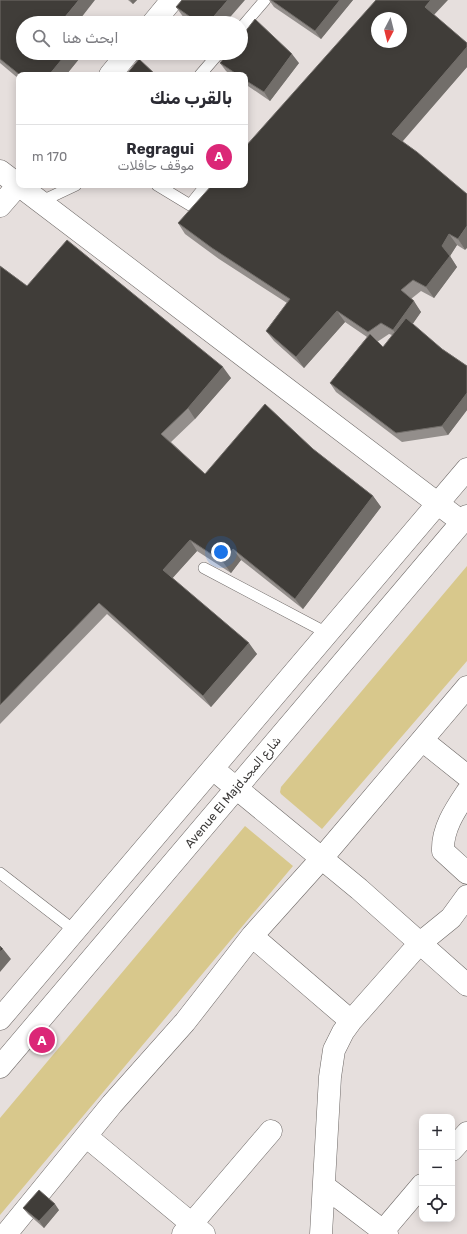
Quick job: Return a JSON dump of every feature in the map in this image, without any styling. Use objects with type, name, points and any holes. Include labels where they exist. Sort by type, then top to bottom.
[{"type":"street","points":[[159,16],[172,0]]},
{"type":"street","points":[[112,72],[122,60]]},
{"type":"street","points":[[0,171],[16,183]]},
{"type":"street","points":[[0,206],[16,186]]},
{"type":"street","points":[[23,188],[438,503],[465,519]]},
{"type":"street","points":[[0,1019],[467,469]]},
{"type":"street","name":"Avenue El Majdشارع المجد","points":[[0,1067],[465,519]]},
{"type":"street","points":[[328,634],[352,652]]},
{"type":"street","points":[[6,1234],[87,1137],[112,1104],[185,1022],[252,936],[322,858],[467,687]]},
{"type":"street","points":[[422,740],[467,776]]},
{"type":"street","points":[[212,769],[322,858],[467,985]]},
{"type":"street","points":[[467,792],[453,813],[442,839],[443,851],[467,873]]},
{"type":"street","points":[[321,1234],[330,1077],[334,1050],[343,1032],[351,1021],[419,944],[451,918],[467,896]]},
{"type":"street","points":[[252,936],[351,1021]]},
{"type":"street","points":[[87,1137],[193,1230],[271,1131]]},
{"type":"street","points":[[455,1147],[467,1133]]},
{"type":"street","points":[[324,1186],[385,1232],[421,1186]]},
{"type":"lane","points":[[248,20],[265,0]]},
{"type":"lane","points":[[203,72],[213,60]]},
{"type":"lane","points":[[40,202],[70,188]]},
{"type":"lane","points":[[162,188],[190,205],[204,188]]},
{"type":"lane","points":[[204,568],[328,634]]},
{"type":"lane","points":[[0,873],[75,931]]},
{"type":"shaded area","points":[[467,566],[467,661],[322,829],[281,794],[281,787]]},
{"type":"shaded area","points":[[245,826],[293,866],[0,1215],[0,1118]]},
{"type":"building","points":[[0,0],[79,0],[66,16],[16,16],[16,60],[61,60],[51,72],[16,72],[0,59]]},
{"type":"building","points":[[182,0],[228,0],[214,16],[189,16],[176,7]]},
{"type":"building","points":[[271,0],[340,0],[315,31]]},
{"type":"building","points":[[376,0],[431,0],[425,7],[467,43],[467,47],[392,134],[417,152],[467,194],[467,226],[458,239],[449,234],[442,246],[450,256],[426,287],[413,280],[401,290],[414,301],[393,330],[381,323],[368,332],[337,311],[296,357],[266,331],[290,299],[212,248],[178,223],[209,188],[248,188],[248,144]]},
{"type":"building","points":[[255,19],[292,54],[264,92],[248,82],[248,72],[234,72],[220,63],[222,60],[248,60],[248,28]]},
{"type":"building","points":[[138,60],[140,60],[153,72],[128,72]]},
{"type":"building","points":[[67,240],[223,367],[188,408],[161,434],[205,474],[265,404],[313,449],[373,496],[295,599],[233,549],[223,562],[190,540],[163,570],[249,643],[203,696],[99,603],[0,705],[0,266],[27,286]]},
{"type":"building","points":[[406,318],[442,349],[467,366],[467,393],[442,426],[396,433],[330,383],[370,334],[383,347]]},
{"type":"building","points":[[39,1190],[55,1204],[39,1221],[23,1208]]},
{"type":"place","name":"Regragui","points":[[42,1040]]}]
